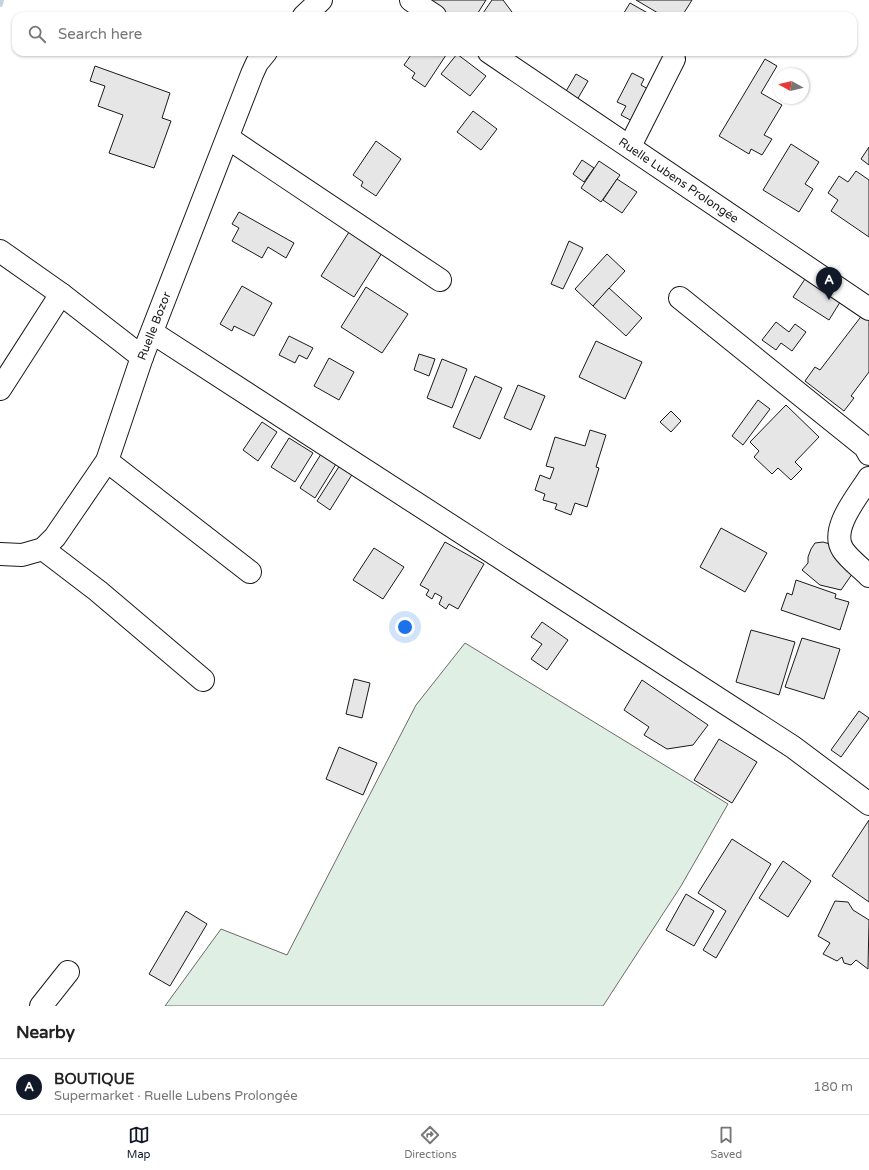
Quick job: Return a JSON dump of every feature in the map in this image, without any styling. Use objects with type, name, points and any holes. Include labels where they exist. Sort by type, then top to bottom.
[{"type":"street","points":[[308,12],[321,0]]},
{"type":"street","points":[[411,0],[429,12]]},
{"type":"street","name":"Ruelle Bozor","points":[[0,554],[22,555],[42,549],[55,537],[107,461],[142,357],[153,333],[257,63],[263,56]]},
{"type":"street","name":"Ruelle Lubens Prolongée","points":[[495,56],[869,309]]},
{"type":"street","points":[[630,146],[674,59]]},
{"type":"street","points":[[228,138],[440,280]]},
{"type":"street","points":[[0,251],[61,294],[142,357]]},
{"type":"street","points":[[0,389],[61,294]]},
{"type":"street","points":[[680,298],[865,447],[869,454]]},
{"type":"street","points":[[153,333],[793,747],[869,804]]},
{"type":"street","points":[[107,461],[250,572]]},
{"type":"street","points":[[869,478],[840,524],[838,534],[842,549],[869,576]]},
{"type":"street","points":[[42,549],[98,590],[203,680]]},
{"type":"street","points":[[41,1006],[68,972]]},
{"type":"green space","points":[[465,643],[728,804],[681,886],[603,1006],[165,1006],[221,929],[287,955],[416,705]]},
{"type":"building","points":[[430,0],[486,0],[478,12],[444,12],[429,2]]},
{"type":"building","points":[[492,0],[503,0],[512,12],[484,12]]},
{"type":"building","points":[[636,0],[692,0],[684,12],[656,12]]},
{"type":"building","points":[[630,3],[646,12],[624,12]]},
{"type":"building","points":[[410,56],[445,56],[425,87],[412,78],[415,73],[404,65]]},
{"type":"building","points":[[455,56],[460,56],[486,76],[470,96],[441,74]]},
{"type":"building","points":[[765,59],[777,66],[776,68],[773,68],[773,73],[761,93],[773,100],[773,104],[782,105],[764,135],[772,139],[762,155],[751,149],[749,154],[719,136]]},
{"type":"building","points":[[95,66],[170,93],[162,118],[171,121],[154,168],[109,153],[123,115],[98,106],[105,86],[90,81]]},
{"type":"building","points":[[632,73],[644,79],[641,85],[648,89],[632,121],[621,115],[626,106],[617,102]]},
{"type":"building","points":[[576,74],[588,81],[577,100],[565,93]]},
{"type":"building","points":[[473,111],[497,129],[481,150],[457,132]]},
{"type":"building","points":[[376,141],[401,159],[376,196],[361,186],[363,182],[353,175]]},
{"type":"building","points":[[791,144],[819,162],[805,184],[813,189],[799,212],[763,190]]},
{"type":"building","points":[[869,147],[869,165],[861,159]]},
{"type":"building","points":[[582,160],[594,168],[584,182],[573,174]]},
{"type":"building","points":[[599,161],[620,175],[601,202],[581,188]]},
{"type":"building","points":[[856,171],[869,180],[869,237],[831,211],[838,200],[828,193],[839,176],[848,182]]},
{"type":"building","points":[[617,179],[637,192],[622,213],[603,200]]},
{"type":"building","points":[[239,212],[294,243],[286,258],[268,247],[262,258],[232,241],[239,228],[232,224]]},
{"type":"building","points":[[349,232],[382,253],[354,297],[321,276]]},
{"type":"building","points":[[569,241],[583,248],[563,289],[551,284]]},
{"type":"building","points":[[607,254],[625,271],[593,306],[575,289]]},
{"type":"building","points":[[807,276],[842,299],[829,320],[793,297]]},
{"type":"building","points":[[242,286],[272,303],[254,336],[234,326],[232,331],[220,324]]},
{"type":"building","points":[[366,287],[408,314],[382,353],[341,327]]},
{"type":"building","points":[[609,288],[642,318],[626,336],[593,306]]},
{"type":"building","points":[[863,314],[869,319],[869,372],[851,396],[854,398],[844,411],[805,381],[815,367],[820,370]]},
{"type":"building","points":[[776,322],[789,332],[795,324],[806,332],[792,351],[781,343],[776,350],[762,340]]},
{"type":"building","points":[[289,336],[313,348],[307,359],[299,355],[295,363],[279,355]]},
{"type":"building","points":[[596,341],[642,362],[625,399],[579,377]]},
{"type":"building","points":[[419,354],[435,359],[429,376],[414,370]]},
{"type":"building","points":[[329,358],[354,372],[339,400],[314,386]]},
{"type":"building","points":[[442,359],[467,369],[452,408],[427,398]]},
{"type":"building","points":[[475,376],[502,388],[480,439],[453,427]]},
{"type":"building","points":[[518,385],[545,396],[531,430],[504,418]]},
{"type":"building","points":[[758,400],[770,409],[743,445],[732,436]]},
{"type":"building","points":[[786,405],[819,437],[795,462],[802,469],[791,480],[778,468],[772,474],[754,457],[759,451],[750,442]]},
{"type":"building","points":[[671,411],[681,421],[671,432],[660,422]]},
{"type":"building","points":[[262,422],[277,432],[258,461],[243,450]]},
{"type":"building","points":[[590,430],[606,435],[596,467],[599,468],[587,507],[575,503],[571,515],[555,509],[557,504],[543,500],[545,494],[535,490],[540,475],[550,479],[554,468],[546,466],[555,437],[585,446]]},
{"type":"building","points":[[289,438],[313,453],[295,482],[271,467]]},
{"type":"building","points":[[321,454],[336,464],[315,498],[300,488]]},
{"type":"building","points":[[340,465],[353,473],[330,510],[317,501]]},
{"type":"building","points":[[721,528],[767,553],[745,592],[700,567]]},
{"type":"building","points":[[445,542],[484,564],[458,609],[449,604],[446,609],[439,604],[442,597],[435,593],[432,599],[426,595],[429,590],[420,585]]},
{"type":"building","points":[[823,542],[830,544],[857,567],[841,590],[820,585],[802,570],[808,563],[808,557],[815,543]]},
{"type":"building","points":[[374,548],[404,567],[383,599],[353,580]]},
{"type":"building","points":[[796,580],[836,594],[835,598],[849,602],[840,630],[781,610],[787,593],[792,595]]},
{"type":"building","points":[[542,622],[568,640],[547,670],[531,659],[542,644],[531,637]]},
{"type":"building","points":[[751,630],[795,642],[779,695],[736,682]]},
{"type":"building","points":[[802,638],[840,649],[824,699],[785,687]]},
{"type":"building","points":[[354,679],[370,683],[362,718],[346,714]]},
{"type":"building","points":[[642,680],[708,725],[693,745],[667,749],[644,735],[649,727],[624,710]]},
{"type":"building","points":[[859,711],[869,718],[841,757],[831,750]]},
{"type":"building","points":[[719,739],[757,762],[732,803],[694,780]]},
{"type":"building","points":[[339,747],[377,763],[363,795],[326,779]]},
{"type":"building","points":[[869,820],[869,902],[832,876]]},
{"type":"building","points":[[732,839],[771,864],[716,958],[703,950],[726,911],[698,893]]},
{"type":"building","points":[[783,861],[811,881],[788,917],[759,898]]},
{"type":"building","points":[[686,894],[714,911],[694,946],[666,930]]},
{"type":"building","points":[[835,901],[848,902],[853,910],[869,920],[868,969],[856,960],[851,965],[844,963],[842,957],[837,961],[823,954],[830,943],[818,936]]},
{"type":"building","points":[[186,911],[207,924],[170,986],[149,974]]},
{"type":"waterway","points":[[0,4],[1,0]]},
{"type":"place","name":"BOUTIQUE","points":[[829,300]]}]
